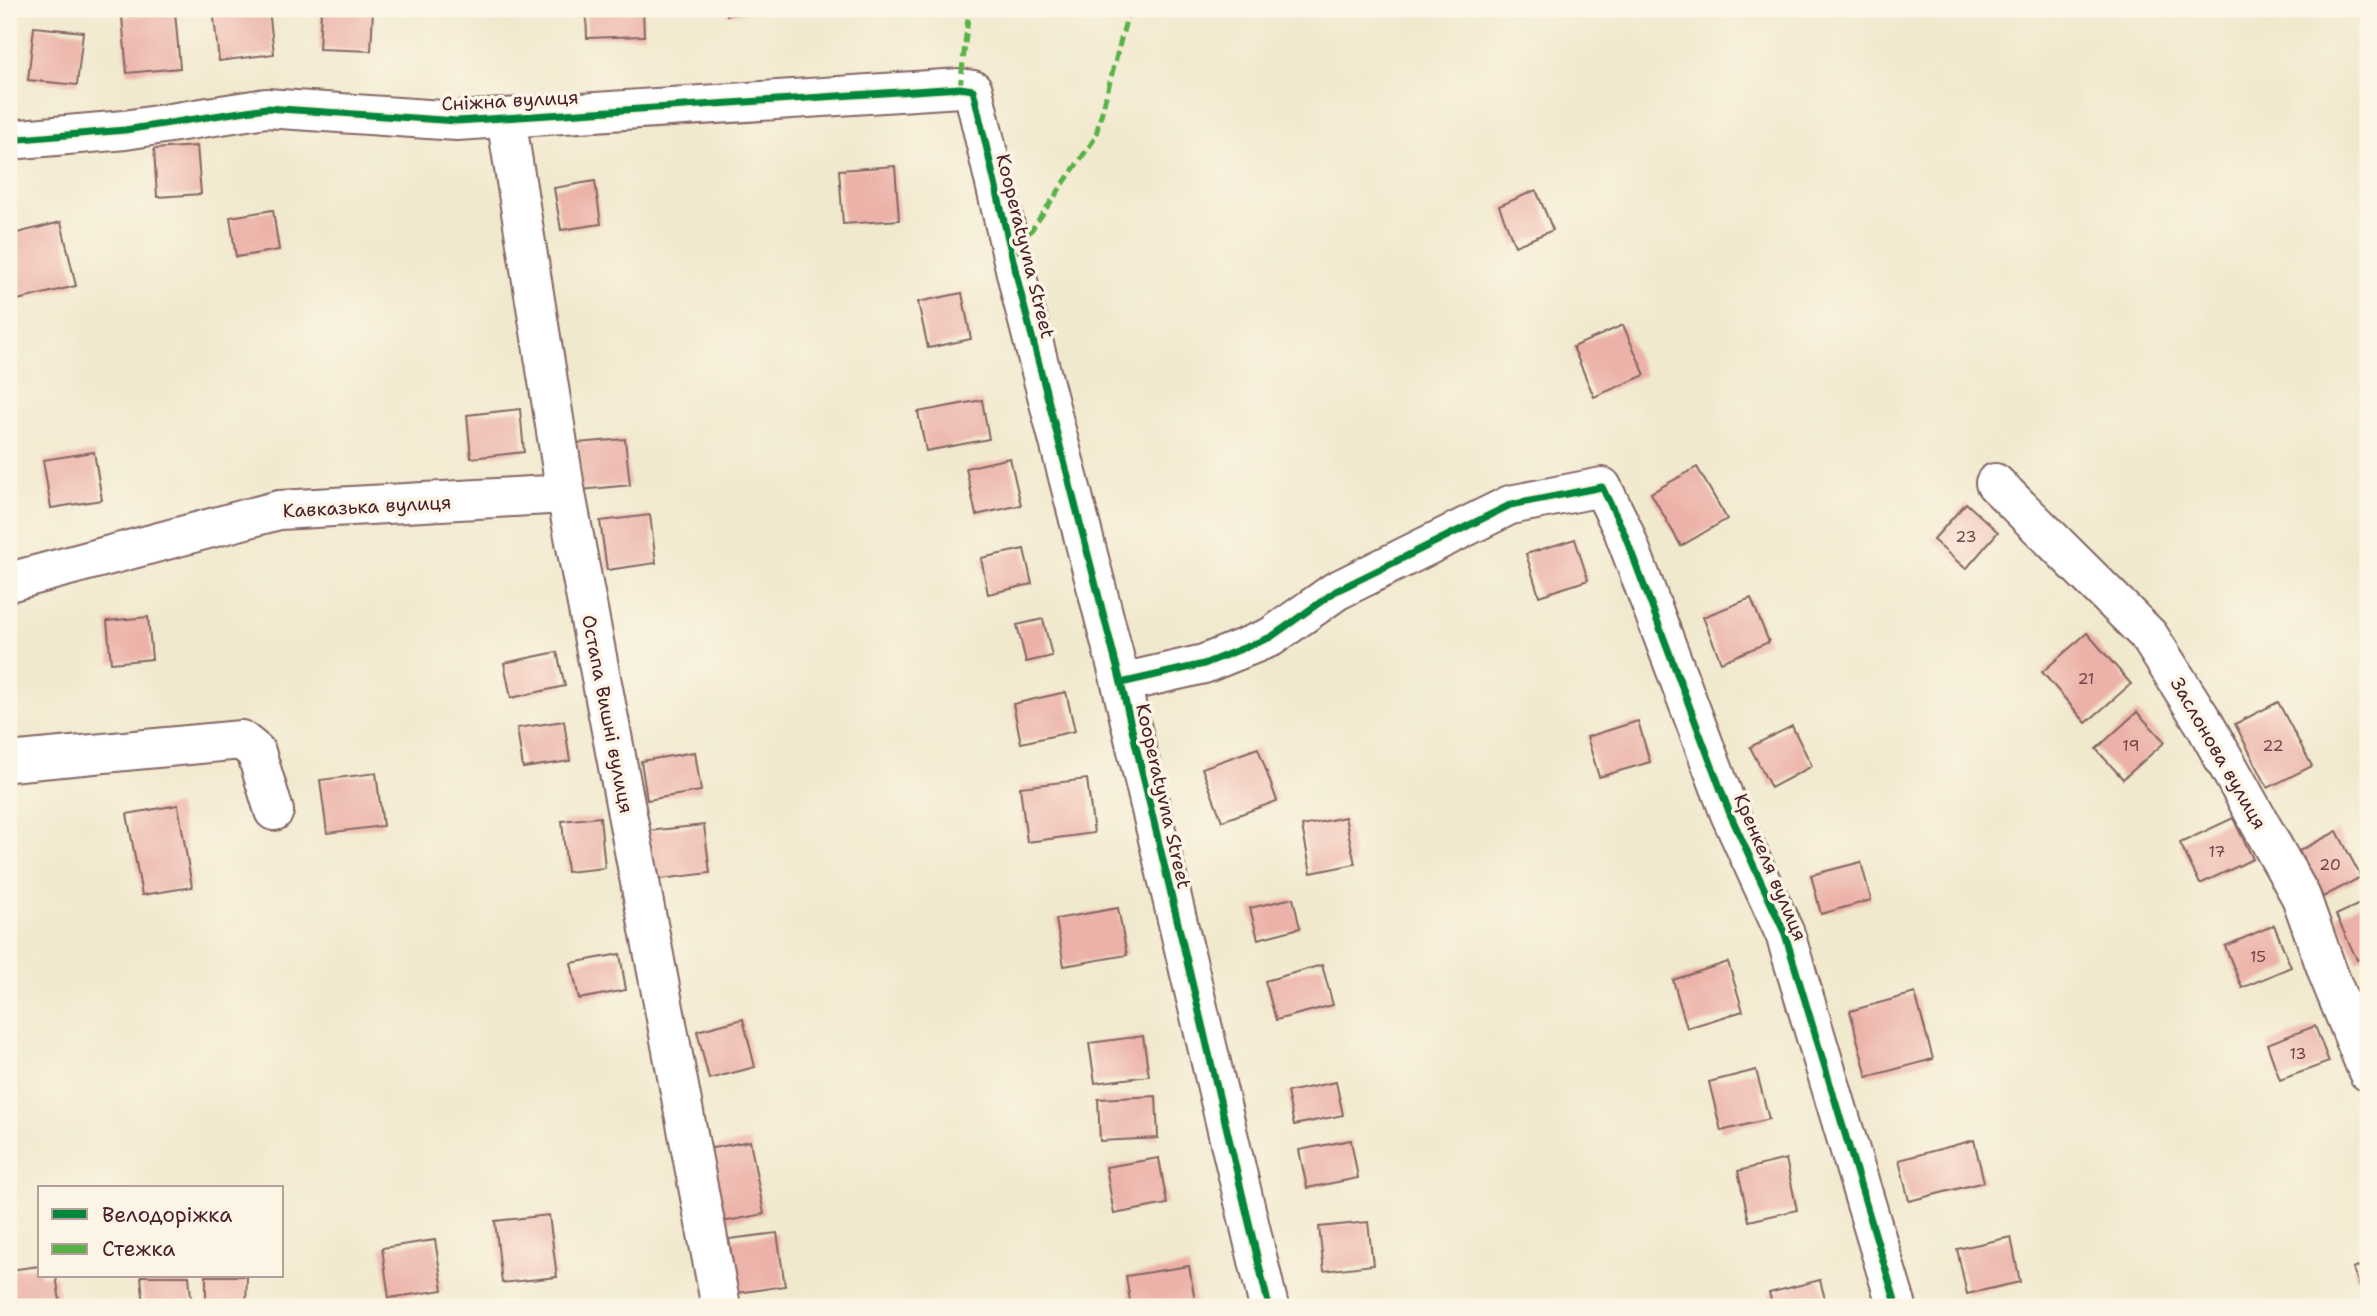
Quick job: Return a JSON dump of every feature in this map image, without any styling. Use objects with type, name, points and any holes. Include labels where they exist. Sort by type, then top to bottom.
[{"type":"street","name":"Сніжна вулиця","points":[[9,140],[125,130],[266,108],[457,121],[960,88],[972,90]]},
{"type":"street","name":"Kooperatyvna Street","points":[[972,90],[1024,307],[1121,683],[1269,1307]]},
{"type":"street","name":"Остапа Вишні вулиця","points":[[506,118],[566,494],[720,1307]]},
{"type":"street","name":"Заслонова вулиця","points":[[1995,483],[2149,636],[2204,723],[2301,897],[2368,1072]]},
{"type":"street","name":"Кренкеля вулиця","points":[[1121,683],[1204,664],[1271,637],[1336,591],[1510,505],[1602,488],[1623,530],[1730,814],[1785,934],[1897,1307]]},
{"type":"street","name":"Кавказька вулиця","points":[[9,582],[279,510],[566,494]]},
{"type":"street","points":[[9,762],[241,740],[256,752],[274,811]]},
{"type":"building","points":[[213,9],[269,9],[274,54],[219,61]]},
{"type":"building","points":[[321,9],[373,9],[371,51],[319,49]]},
{"type":"building","points":[[586,9],[643,9],[644,36],[587,38]]},
{"type":"building","points":[[726,9],[765,9],[765,10],[727,15]]},
{"type":"building","points":[[175,12],[180,68],[127,73],[122,17]]},
{"type":"building","points":[[34,27],[83,32],[77,85],[28,80]]},
{"type":"building","points":[[197,146],[201,194],[157,197],[154,149]]},
{"type":"building","points":[[895,166],[899,220],[843,224],[839,170]]},
{"type":"building","points":[[595,181],[601,224],[561,230],[554,188]]},
{"type":"building","points":[[1536,190],[1553,230],[1515,246],[1499,206]]},
{"type":"building","points":[[273,210],[279,250],[236,257],[230,217]]},
{"type":"building","points":[[61,222],[76,286],[9,302],[9,235]]},
{"type":"building","points":[[962,293],[971,339],[928,348],[918,302]]},
{"type":"building","points":[[1623,325],[1645,375],[1594,397],[1573,347]]},
{"type":"building","points":[[982,400],[989,439],[926,451],[918,412]]},
{"type":"building","points":[[520,409],[524,452],[471,458],[467,415]]},
{"type":"building","points":[[625,439],[630,485],[581,490],[577,443]]},
{"type":"building","points":[[94,452],[102,500],[51,508],[43,460]]},
{"type":"building","points":[[1010,458],[1021,505],[976,515],[966,468]]},
{"type":"building","points":[[1697,467],[1727,519],[1681,546],[1651,493]]},
{"type":"building","points":[[1966,503],[1998,532],[1966,569],[1933,540]]},
{"type":"building","points":[[650,515],[656,563],[607,570],[600,521]]},
{"type":"building","points":[[1575,539],[1588,580],[1539,596],[1526,554]]},
{"type":"building","points":[[1024,549],[1032,584],[988,594],[981,558]]},
{"type":"building","points":[[1751,598],[1769,642],[1721,662],[1703,617]]},
{"type":"building","points":[[148,617],[152,659],[111,663],[107,621]]},
{"type":"building","points":[[1043,619],[1052,656],[1026,662],[1017,625]]},
{"type":"building","points":[[2087,633],[2131,684],[2086,723],[2042,672]]},
{"type":"building","points":[[557,652],[565,686],[511,698],[504,663]]},
{"type":"building","points":[[1066,692],[1075,731],[1021,743],[1013,704]]},
{"type":"building","points":[[2278,702],[2312,766],[2268,788],[2235,724]]},
{"type":"building","points":[[2137,712],[2165,742],[2123,779],[2096,749]]},
{"type":"building","points":[[564,721],[570,761],[523,768],[517,728]]},
{"type":"building","points":[[1638,721],[1650,762],[1599,777],[1587,737]]},
{"type":"building","points":[[1792,726],[1812,766],[1771,788],[1750,747]]},
{"type":"building","points":[[1258,748],[1277,801],[1222,821],[1202,768]]},
{"type":"building","points":[[695,752],[701,791],[647,800],[641,761]]},
{"type":"building","points":[[376,773],[383,826],[327,833],[320,780]]},
{"type":"building","points":[[1087,779],[1094,833],[1027,842],[1020,787]]},
{"type":"building","points":[[178,805],[192,887],[142,895],[127,814]]},
{"type":"building","points":[[600,817],[605,868],[567,872],[562,821]]},
{"type":"building","points":[[1345,817],[1355,864],[1311,873],[1302,826]]},
{"type":"building","points":[[2233,818],[2253,859],[2200,884],[2180,843]]},
{"type":"building","points":[[704,825],[710,873],[653,880],[648,831]]},
{"type":"building","points":[[2337,831],[2361,877],[2323,897],[2299,851]]},
{"type":"building","points":[[1861,862],[1871,900],[1821,914],[1811,875]]},
{"type":"building","points":[[1293,898],[1300,928],[1258,939],[1250,908]]},
{"type":"building","points":[[2368,900],[2368,955],[2357,960],[2336,915]]},
{"type":"building","points":[[1118,908],[1127,955],[1064,966],[1056,919]]},
{"type":"building","points":[[2274,925],[2291,967],[2242,988],[2225,946]]},
{"type":"building","points":[[620,954],[626,990],[579,999],[571,963]]},
{"type":"building","points":[[1728,962],[1743,1011],[1687,1028],[1673,980]]},
{"type":"building","points":[[1322,965],[1333,1005],[1276,1020],[1265,981]]},
{"type":"building","points":[[1915,993],[1933,1059],[1867,1077],[1850,1011]]},
{"type":"building","points":[[743,1019],[755,1067],[709,1079],[697,1031]]},
{"type":"building","points":[[2315,1026],[2329,1062],[2280,1080],[2267,1044]]},
{"type":"building","points":[[1143,1036],[1149,1076],[1095,1083],[1089,1043]]},
{"type":"building","points":[[1756,1070],[1769,1119],[1721,1131],[1709,1082]]},
{"type":"building","points":[[1336,1082],[1343,1115],[1294,1125],[1287,1092]]},
{"type":"building","points":[[1156,1096],[1158,1138],[1100,1141],[1098,1099]]},
{"type":"building","points":[[1351,1140],[1358,1178],[1307,1188],[1299,1150]]},
{"type":"building","points":[[1974,1140],[1984,1182],[1909,1201],[1899,1160]]},
{"type":"building","points":[[750,1141],[764,1214],[722,1222],[707,1149]]},
{"type":"building","points":[[1159,1158],[1167,1204],[1114,1214],[1106,1167]]},
{"type":"building","points":[[1786,1159],[1797,1210],[1749,1221],[1738,1171]]},
{"type":"building","points":[[549,1215],[557,1277],[502,1283],[495,1221]]},
{"type":"building","points":[[1368,1222],[1373,1265],[1324,1271],[1319,1227]]},
{"type":"building","points":[[777,1233],[785,1286],[737,1293],[729,1239]]},
{"type":"building","points":[[2011,1237],[2020,1282],[1967,1294],[1957,1249]]},
{"type":"building","points":[[435,1240],[443,1290],[389,1298],[382,1248]]},
{"type":"building","points":[[2368,1263],[2368,1307],[2353,1269]]},
{"type":"building","points":[[38,1266],[38,1278],[56,1278],[61,1307],[11,1307],[9,1270]]},
{"type":"building","points":[[1189,1266],[1196,1307],[1131,1307],[1126,1276]]},
{"type":"building","points":[[141,1278],[189,1278],[192,1307],[144,1307]]},
{"type":"building","points":[[206,1278],[247,1278],[246,1307],[206,1307]]},
{"type":"building","points":[[1820,1280],[1827,1307],[1773,1307],[1769,1293]]},
{"type":"marked path","points":[[960,88],[969,9]]},
{"type":"marked path","points":[[1012,258],[1095,138],[1129,9]]},
{"type":"cycle path","points":[[9,140],[125,130],[266,108],[457,121],[960,88],[973,90],[1021,294],[1121,683],[1269,1307]]},
{"type":"cycle path","points":[[1121,683],[1204,664],[1271,637],[1336,591],[1510,505],[1602,487],[1623,530],[1730,814],[1785,934],[1897,1307]]}]
